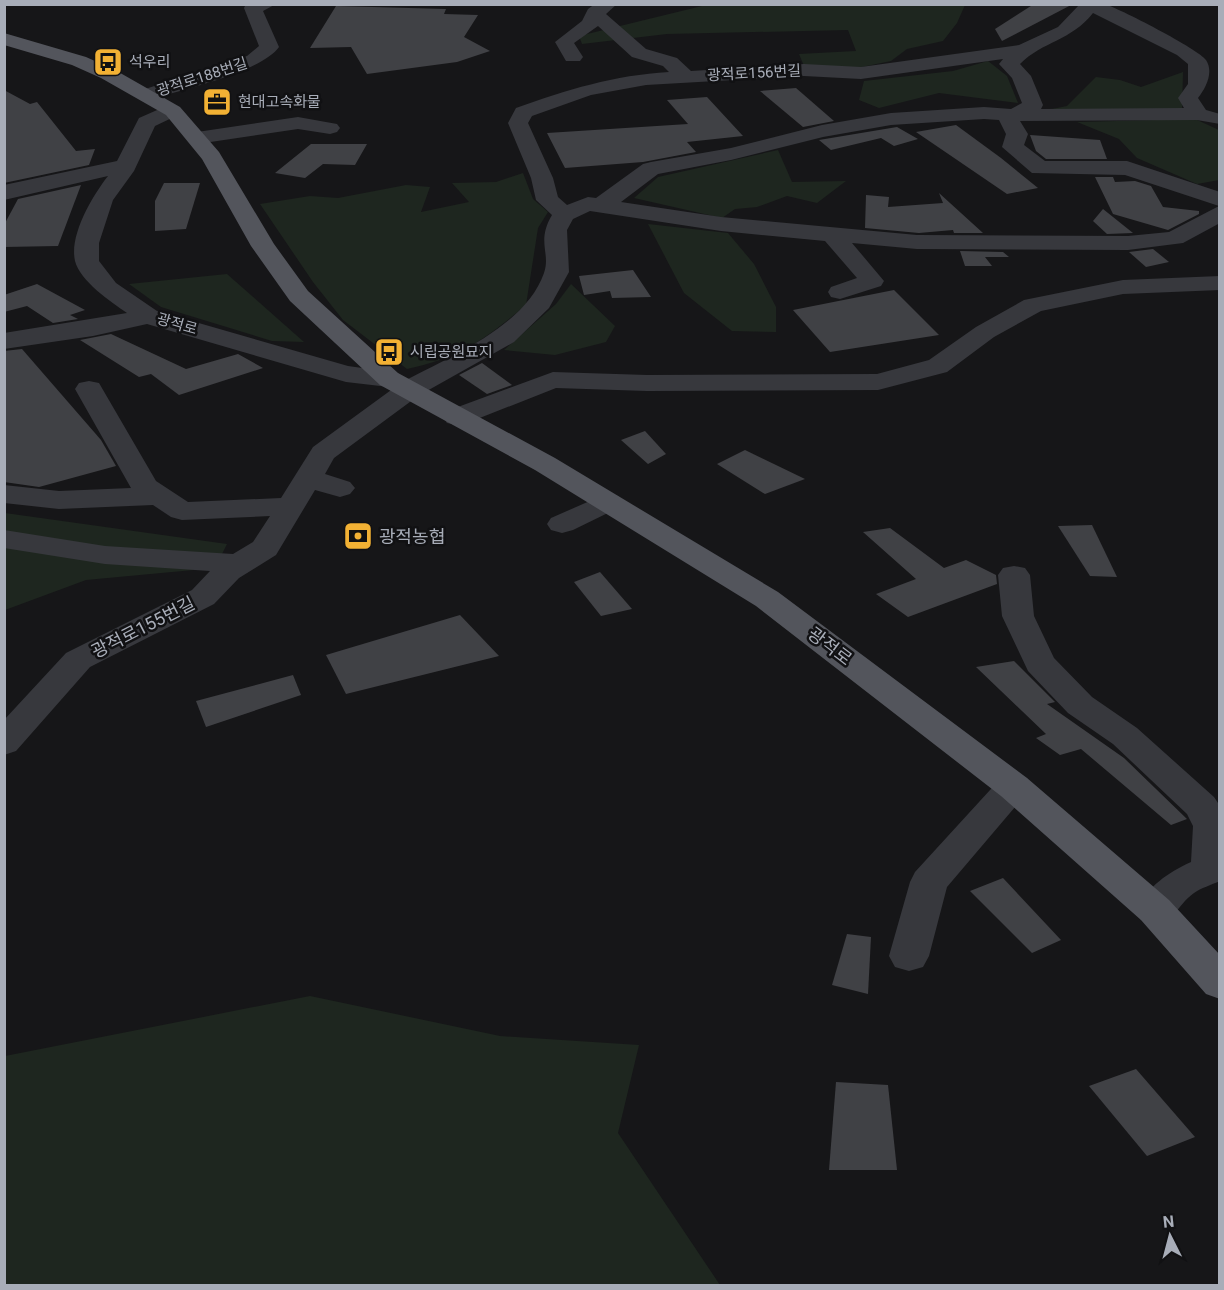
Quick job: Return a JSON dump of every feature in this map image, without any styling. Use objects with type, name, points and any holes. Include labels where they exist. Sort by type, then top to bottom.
[{"type":"main road","name":"광적로","points":[[4,39],[79,61],[146,95],[171,111],[197,138],[263,246],[299,296],[398,384],[608,502],[767,599],[912,706],[1014,786],[1155,910],[1220,983]]},
{"type":"street","name":"광적로156번길","points":[[564,214],[547,200],[542,178],[519,123],[522,112],[587,90],[646,79],[804,70],[861,73],[1001,59],[1065,31],[1089,5],[1184,51],[1197,62],[1198,85],[1188,98],[1198,114]]},
{"type":"street","name":"광적로188번길","points":[[146,95],[255,60],[269,46],[255,6]]},
{"type":"street","points":[[573,57],[564,42],[590,24],[601,9],[639,53],[670,62],[686,77]]},
{"type":"street","points":[[1001,59],[1021,76],[1033,105],[1010,115]]},
{"type":"street","name":"광적로","points":[[171,111],[146,122],[125,166],[102,199],[87,243],[87,262],[107,288],[148,316],[346,374],[398,384]]},
{"type":"street","points":[[602,205],[651,169],[891,119],[984,113],[1010,115],[1198,114],[1220,120]]},
{"type":"street","points":[[1010,115],[1017,134],[1013,147],[1040,168],[1127,168],[1220,200]]},
{"type":"street","points":[[197,138],[298,123],[330,128]]},
{"type":"street","points":[[4,193],[55,179],[125,166]]},
{"type":"street","points":[[398,384],[505,337],[540,303],[557,272],[555,230],[564,214],[588,204],[721,224],[917,242],[1128,243],[1175,238],[1220,213]]},
{"type":"street","points":[[832,234],[872,281],[840,292]]},
{"type":"street","points":[[458,417],[553,380],[782,384],[878,382],[938,366],[985,332],[1033,305],[1123,287],[1220,283]]},
{"type":"street","points":[[4,341],[93,328],[148,316]]},
{"type":"street","name":"광적로155번길","points":[[4,743],[78,660],[202,597],[228,570],[265,548],[323,453],[398,384]]},
{"type":"street","points":[[89,389],[145,487],[182,511],[292,506]]},
{"type":"street","points":[[308,478],[340,488]]},
{"type":"street","points":[[4,494],[59,500],[159,496]]},
{"type":"street","points":[[562,524],[608,502]]},
{"type":"street","points":[[4,539],[105,555],[239,564]]},
{"type":"street","points":[[1014,575],[1018,616],[1040,663],[1080,705],[1125,736],[1201,806],[1212,826],[1210,869],[1180,883],[1155,910]]},
{"type":"street","points":[[909,956],[930,882],[1014,786]]},
{"type":"shaded area","points":[[706,5],[965,5],[957,23],[943,41],[907,49],[891,61],[857,68],[804,66],[799,54],[856,51],[848,30],[667,34],[582,44],[579,36]]},
{"type":"shaded area","points":[[988,61],[1007,76],[1018,103],[939,93],[879,108],[859,100],[864,81],[953,71]]},
{"type":"shaded area","points":[[1183,72],[1182,109],[1042,111],[1067,106],[1096,77],[1120,80],[1141,87]]},
{"type":"shaded area","points":[[1195,119],[1219,130],[1219,180],[1197,184],[1137,158],[1119,139],[1077,122]]},
{"type":"shaded area","points":[[778,150],[792,182],[846,181],[817,203],[787,196],[757,207],[735,209],[722,218],[634,198],[658,177]]},
{"type":"shaded area","points":[[523,173],[533,199],[548,212],[538,228],[526,305],[471,346],[442,359],[407,369],[343,320],[313,282],[260,204],[310,196],[338,198],[406,185],[430,187],[421,212],[469,202],[452,183],[496,182]]},
{"type":"shaded area","points":[[648,224],[728,233],[754,264],[776,307],[776,332],[732,331],[684,293]]},
{"type":"shaded area","points":[[227,274],[304,342],[272,341],[161,307],[129,284]]},
{"type":"shaded area","points":[[571,284],[615,326],[606,342],[555,355],[504,350],[556,304]]},
{"type":"shaded area","points":[[5,513],[227,544],[215,568],[86,580],[5,610]]},
{"type":"shaded area","points":[[310,996],[500,1036],[639,1045],[618,1133],[720,1285],[5,1285],[5,1056]]},
{"type":"building","points":[[1034,4],[1073,4],[1002,41],[995,29]]},
{"type":"building","points":[[336,6],[446,9],[444,14],[478,15],[464,37],[490,51],[457,62],[367,74],[351,47],[310,48]]},
{"type":"building","points":[[796,88],[834,121],[803,127],[760,91]]},
{"type":"building","points":[[4,90],[30,104],[37,102],[76,151],[95,149],[89,165],[4,183]]},
{"type":"building","points":[[707,97],[743,136],[687,142],[696,152],[643,162],[565,168],[547,133],[688,124],[667,100]]},
{"type":"building","points":[[956,125],[1038,188],[1007,194],[916,132]]},
{"type":"building","points":[[897,127],[918,139],[894,146],[881,138],[831,150],[819,140]]},
{"type":"building","points":[[1030,135],[1100,140],[1107,159],[1046,159],[1036,151]]},
{"type":"building","points":[[311,144],[367,144],[355,165],[323,164],[305,178],[275,173]]},
{"type":"building","points":[[1095,177],[1113,177],[1115,182],[1135,181],[1151,186],[1163,207],[1199,211],[1199,214],[1168,230],[1113,214]]},
{"type":"building","points":[[164,183],[200,183],[186,229],[155,231],[155,201]]},
{"type":"building","points":[[81,185],[58,246],[4,247],[4,225],[18,199]]},
{"type":"building","points":[[939,193],[983,233],[954,233],[953,230],[919,233],[865,228],[866,195],[889,197],[888,207],[943,203]]},
{"type":"building","points":[[1103,209],[1133,233],[1107,234],[1093,221]]},
{"type":"building","points":[[1153,249],[1169,262],[1146,267],[1129,252]]},
{"type":"building","points":[[960,251],[1003,252],[1009,257],[985,257],[992,266],[965,266]]},
{"type":"building","points":[[633,270],[651,297],[612,298],[610,291],[584,295],[579,276]]},
{"type":"building","points":[[37,284],[85,310],[70,315],[78,319],[53,323],[27,306],[4,312],[4,295]]},
{"type":"building","points":[[894,290],[939,335],[830,352],[793,310]]},
{"type":"building","points":[[111,334],[186,369],[238,354],[263,368],[179,395],[151,374],[139,377],[80,340]]},
{"type":"building","points":[[22,349],[101,440],[116,466],[39,487],[4,482],[4,351]]},
{"type":"building","points":[[482,363],[512,385],[487,394],[459,375]]},
{"type":"building","points":[[645,431],[666,454],[648,464],[621,440]]},
{"type":"building","points":[[745,450],[805,479],[765,494],[717,464]]},
{"type":"building","points":[[1092,525],[1117,577],[1090,576],[1058,526]]},
{"type":"building","points":[[890,528],[944,568],[966,560],[996,575],[997,584],[908,617],[876,594],[916,579],[863,532]]},
{"type":"building","points":[[600,572],[632,609],[601,616],[574,582]]},
{"type":"building","points":[[460,615],[499,656],[346,694],[326,655]]},
{"type":"building","points":[[1014,661],[1055,702],[1047,704],[1124,758],[1187,819],[1171,825],[1081,749],[1060,755],[1036,738],[1046,734],[976,667]]},
{"type":"building","points":[[293,675],[301,695],[206,727],[196,701]]},
{"type":"building","points":[[1003,878],[1061,940],[1032,953],[970,891]]},
{"type":"building","points":[[847,934],[871,937],[868,994],[832,985]]},
{"type":"building","points":[[1136,1069],[1195,1137],[1147,1156],[1089,1086]]},
{"type":"building","points":[[836,1082],[888,1085],[897,1170],[829,1170]]},
{"type":"place","name":"석우리","points":[[108,62]]},
{"type":"place","name":"현대고속화물","points":[[217,102]]},
{"type":"place","name":"시립공원묘지","points":[[389,352]]},
{"type":"place","name":"광적농협","points":[[358,536]]}]
